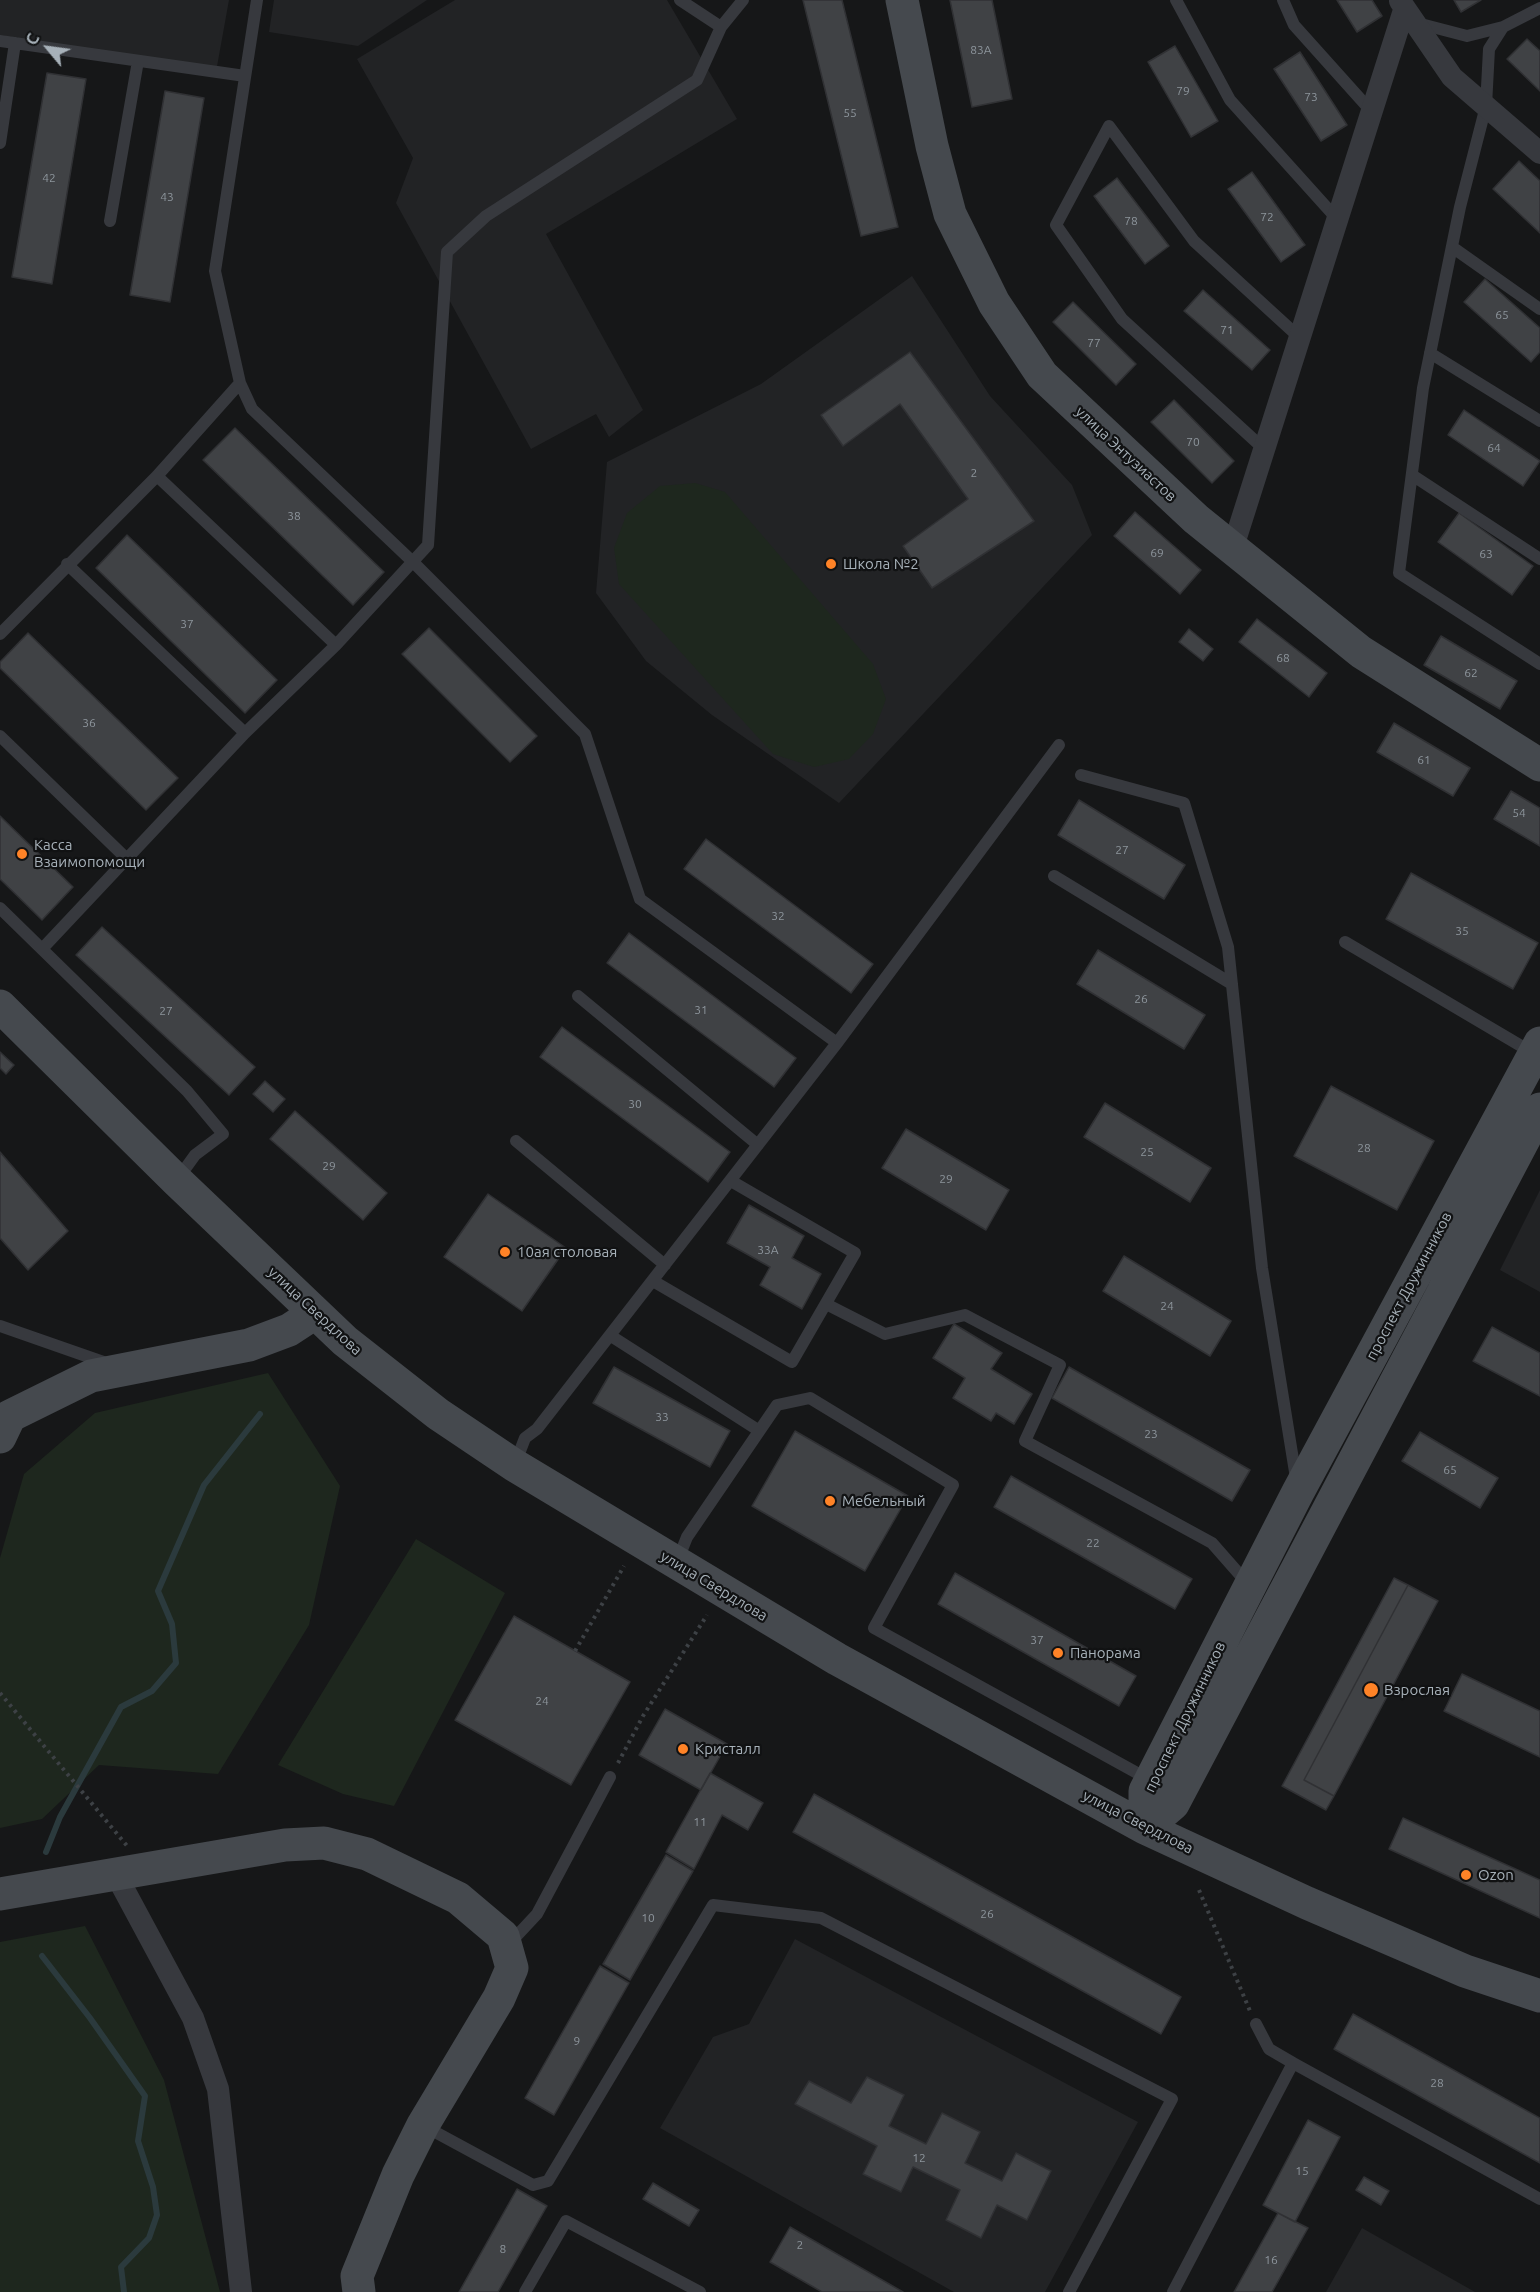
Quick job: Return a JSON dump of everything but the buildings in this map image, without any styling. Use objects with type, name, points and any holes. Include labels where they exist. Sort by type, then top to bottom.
[{"type":"street","name":"улица Энтузиастов","points":[[902,0],[932,146],[950,214],[994,303],[1042,375],[1196,519],[1361,651],[1540,765]]},
{"type":"street","points":[[1233,547],[1406,11]]},
{"type":"street","points":[[1406,11],[1452,77],[1540,153]]},
{"type":"street","name":"улица Свердлова","points":[[0,1006],[315,1313],[438,1414],[514,1465],[837,1659],[1144,1828],[1307,1904],[1465,1971],[1540,1996]]},
{"type":"street","name":"проспект Дружинников","points":[[1144,1828],[1145,1791],[1298,1491],[1537,1048]]},
{"type":"street","name":"проспект Дружинников","points":[[1144,1828],[1173,1804],[1540,1109]]},
{"type":"street","points":[[3,1422],[91,1376],[122,1368],[249,1346],[289,1330],[315,1313]]},
{"type":"street","points":[[0,1894],[285,1845],[324,1843],[367,1854],[458,1898],[503,1936],[512,1968],[499,1998],[423,2125],[398,2175],[357,2276],[359,2292]]},
{"type":"street","points":[[130,1870],[193,2018],[218,2089],[241,2292]]},
{"type":"lane","points":[[257,0],[215,271],[240,383],[252,408],[414,563],[585,734],[640,899],[837,1043]]},
{"type":"lane","points":[[680,0],[721,27]]},
{"type":"lane","points":[[42,949],[128,860],[245,732],[336,645],[414,563],[428,545],[447,252],[486,216],[697,80],[721,27],[743,0]]},
{"type":"lane","points":[[1176,0],[1230,100],[1338,220]]},
{"type":"lane","points":[[1283,0],[1294,25],[1372,112]]},
{"type":"lane","points":[[1406,11],[1467,36],[1503,27],[1540,8]]},
{"type":"lane","points":[[1503,27],[1489,49],[1486,106],[1452,247],[1430,353],[1400,573],[1540,664]]},
{"type":"lane","points":[[0,41],[245,76]]},
{"type":"lane","points":[[0,142],[15,43]]},
{"type":"lane","points":[[110,221],[138,61]]},
{"type":"lane","points":[[1264,449],[1122,319],[1056,225],[1110,126],[1194,241],[1300,338]]},
{"type":"lane","points":[[1452,247],[1540,309]]},
{"type":"lane","points":[[1430,353],[1540,421]]},
{"type":"lane","points":[[0,634],[67,564],[157,476],[240,383]]},
{"type":"lane","points":[[1412,475],[1540,559]]},
{"type":"lane","points":[[157,476],[336,645]]},
{"type":"lane","points":[[67,564],[245,732]]},
{"type":"lane","points":[[0,736],[128,860]]},
{"type":"lane","points":[[514,1465],[525,1438],[537,1430],[837,1043],[1059,745]]},
{"type":"lane","points":[[1081,775],[1184,802],[1228,947],[1262,1268],[1298,1491]]},
{"type":"lane","points":[[1054,876],[1232,984]]},
{"type":"lane","points":[[0,908],[187,1091],[223,1134],[195,1155],[177,1180]]},
{"type":"lane","points":[[1345,942],[1537,1048]]},
{"type":"lane","points":[[578,996],[758,1145]]},
{"type":"lane","points":[[516,1142],[665,1265]]},
{"type":"lane","points":[[653,1281],[792,1362],[855,1253],[730,1181]]},
{"type":"lane","points":[[826,1304],[885,1334],[965,1315],[1060,1365],[1025,1441],[1212,1543],[1250,1586]]},
{"type":"lane","points":[[0,1326],[122,1368]]},
{"type":"lane","points":[[611,1335],[758,1430]]},
{"type":"lane","points":[[676,1563],[687,1537],[777,1405],[810,1398],[952,1485],[874,1628],[1151,1780]]},
{"type":"lane","points":[[506,1947],[537,1914],[610,1777]]},
{"type":"lane","points":[[423,2125],[533,2185],[548,2181],[713,1905],[821,1918],[1172,2098],[1069,2292]]},
{"type":"lane","points":[[1256,2024],[1269,2049],[1540,2199]]},
{"type":"lane","points":[[1173,2292],[1293,2063]]},
{"type":"lane","points":[[525,2292],[566,2221],[700,2292]]},
{"type":"path","points":[[575,1651],[624,1566]]},
{"type":"path","points":[[610,1777],[643,1716],[707,1615]]},
{"type":"path","points":[[0,1693],[130,1870]]},
{"type":"path","points":[[1199,1890],[1244,1999]]},
{"type":"shaded area","points":[[0,0],[229,0],[216,72],[0,35]]},
{"type":"shaded area","points":[[274,0],[427,0],[358,46],[269,32]]},
{"type":"shaded area","points":[[455,0],[667,0],[737,119],[546,234],[643,410],[609,437],[596,414],[531,449],[396,203],[413,158],[357,59]]},
{"type":"shaded area","name":"Школа №2","points":[[912,276],[990,396],[1072,485],[1092,535],[839,803],[712,715],[646,661],[596,593],[607,462],[761,384]]},
{"type":"shaded area","points":[[695,483],[725,492],[873,664],[886,699],[873,734],[849,759],[814,767],[773,754],[619,584],[614,548],[627,513],[660,486]]},
{"type":"shaded area","points":[[1540,1190],[1540,1292],[1500,1270]]},
{"type":"shaded area","points":[[268,1373],[340,1486],[309,1625],[218,1774],[99,1765],[42,1819],[0,1828],[0,1558],[24,1474],[95,1413]]},
{"type":"shaded area","points":[[416,1539],[505,1593],[394,1806],[343,1794],[278,1765]]},
{"type":"shaded area","points":[[85,1926],[164,2080],[220,2292],[0,2292],[0,1942]]},
{"type":"shaded area","points":[[795,1939],[1138,2122],[1045,2292],[954,2292],[660,2128],[713,2037],[749,2024]]},
{"type":"shaded area","points":[[1362,2228],[1475,2292],[1326,2292]]},
{"type":"waterway","points":[[46,1852],[60,1817],[121,1707],[152,1691],[176,1663],[172,1624],[158,1591],[204,1485],[260,1414]]},
{"type":"waterway","points":[[42,1956],[90,2018],[145,2096],[138,2141],[153,2187],[157,2215],[149,2238],[121,2267],[124,2292]]},
{"type":"place","name":"Школа №2","points":[[831,564]]},
{"type":"place","name":"Касса Взаимопомощи","points":[[22,854]]},
{"type":"place","name":"10ая столовая","points":[[505,1252]]},
{"type":"place","name":"Мебельный","points":[[830,1501]]},
{"type":"place","name":"Панорама","points":[[1058,1653]]},
{"type":"place","name":"Взрослая","points":[[1371,1690]]},
{"type":"place","name":"Кристалл","points":[[683,1749]]},
{"type":"place","name":"Ozon","points":[[1466,1875]]}]
